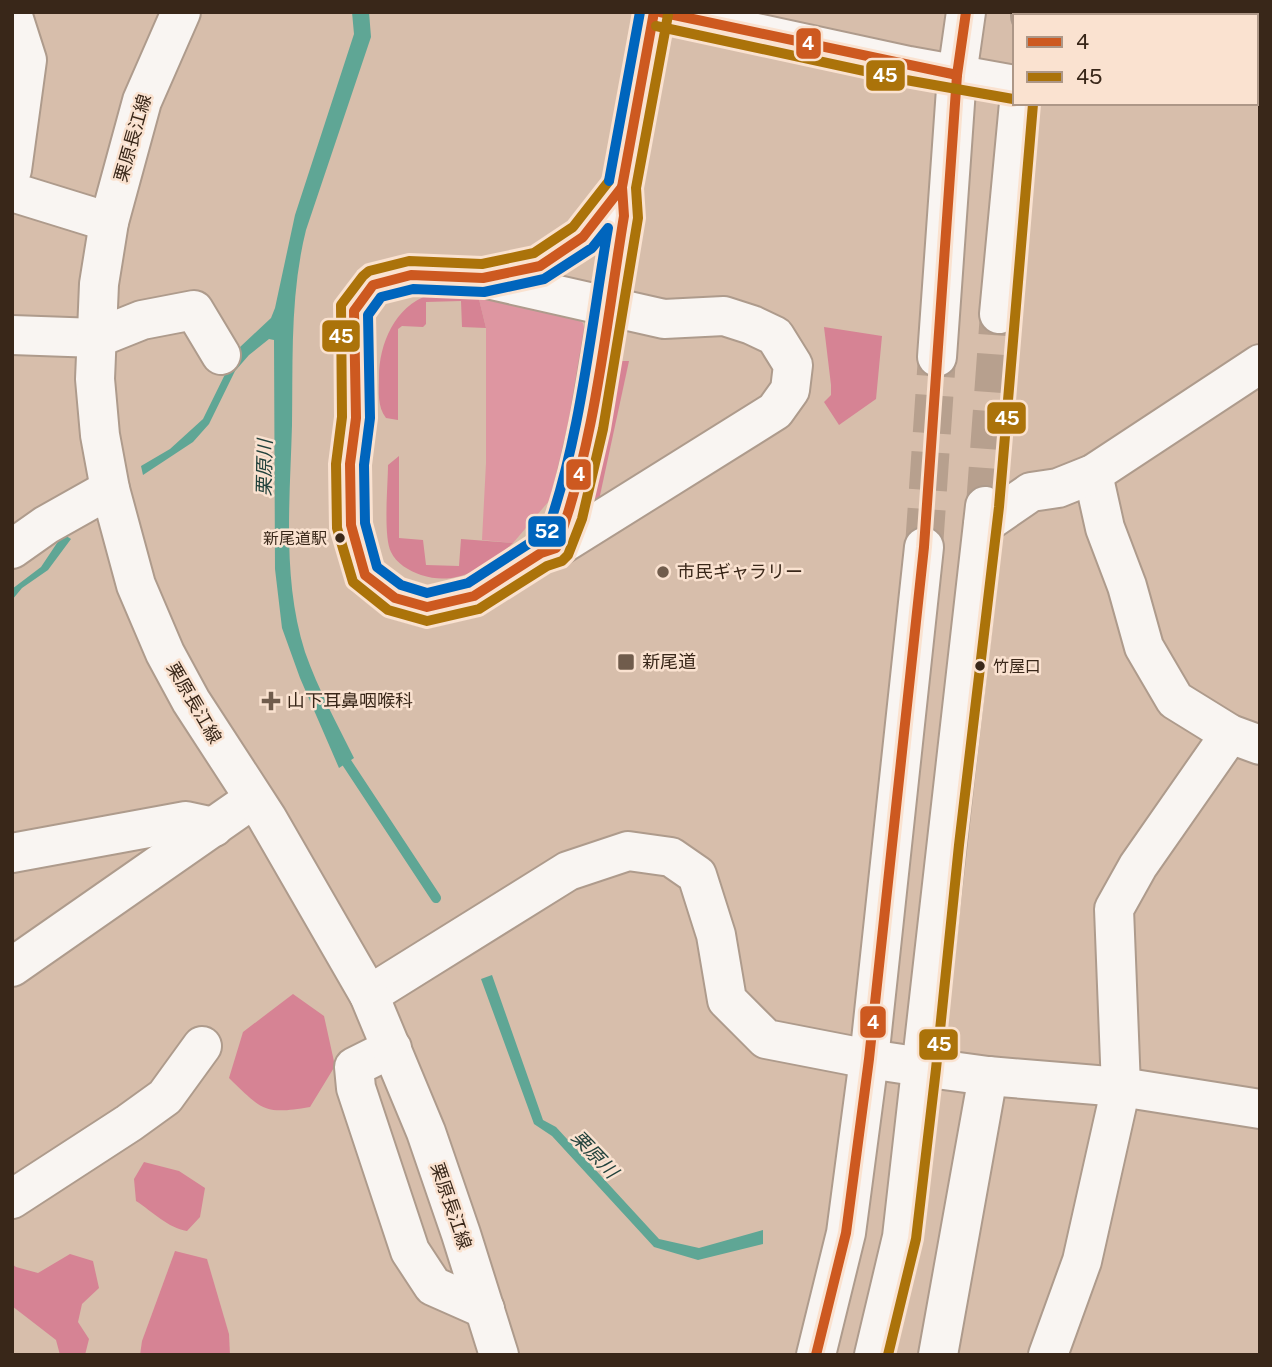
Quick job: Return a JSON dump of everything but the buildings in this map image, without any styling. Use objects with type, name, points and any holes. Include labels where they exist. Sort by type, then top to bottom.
[{"type":"main road","name":"栗原長江線","points":[[181,12],[142,101],[110,222],[99,284],[95,379],[100,435],[110,489],[136,584],[150,621],[191,701],[253,799],[369,995],[426,1132],[499,1355]]},
{"type":"main road","points":[[556,548],[568,516],[589,426],[624,216],[622,187],[654,12]]},
{"type":"main road","points":[[659,12],[1013,85]]},
{"type":"main road","points":[[937,357],[957,75],[966,12]]},
{"type":"main road","points":[[12,13],[27,60],[12,170]]},
{"type":"main road","points":[[999,314],[1019,105]]},
{"type":"main road","points":[[483,278],[540,266],[583,237],[622,187]]},
{"type":"main road","points":[[12,192],[110,222]]},
{"type":"main road","points":[[411,275],[483,278],[664,320],[724,316],[752,325],[775,337],[793,365],[790,390],[775,411],[556,548],[541,553],[474,596],[427,607],[395,598],[365,575],[351,525],[351,464],[356,418],[354,311],[373,285],[411,275]]},
{"type":"main road","points":[[12,335],[97,338],[142,320],[194,310],[221,355]]},
{"type":"main road","points":[[874,1355],[902,1237],[984,516],[1031,492],[1058,488],[1093,474],[1260,363]]},
{"type":"main road","points":[[1048,1355],[1082,1261],[1121,1087],[1114,909],[1138,866],[1245,740],[1175,700],[1144,647],[1127,586],[1105,528],[1093,474]]},
{"type":"main road","points":[[12,549],[47,525],[110,489]]},
{"type":"main road","points":[[816,1355],[846,1233],[869,1059],[923,547]]},
{"type":"main road","points":[[12,967],[253,799]]},
{"type":"main road","points":[[12,853],[186,821],[214,827]]},
{"type":"main road","points":[[369,995],[568,871],[628,851],[671,857],[697,875],[716,935],[727,1000],[766,1039],[922,1067],[988,1076],[1121,1087],[1260,1109]]},
{"type":"main road","points":[[12,1199],[165,1097],[202,1046]]},
{"type":"main road","points":[[392,1048],[354,1067],[356,1088],[410,1251],[433,1286],[485,1309]]},
{"type":"main road","points":[[938,1355],[988,1076]]},
{"type":"shaded area","points":[[477,291],[557,306],[583,323],[587,341],[558,482],[549,501],[513,543],[482,540],[486,463],[486,328]]},
{"type":"shaded area","points":[[477,291],[486,328],[462,327],[461,301],[426,302],[426,324],[423,327],[402,326],[398,329],[398,420],[386,418],[379,399],[380,364],[386,339],[398,317],[417,300],[429,295]]},
{"type":"shaded area","points":[[824,327],[882,336],[876,399],[839,425],[824,402],[831,395],[831,385]]},
{"type":"shaded area","points":[[618,361],[629,361],[599,500],[595,502],[591,497]]},
{"type":"shaded area","points":[[399,456],[399,538],[423,540],[426,565],[459,566],[461,539],[513,543],[482,567],[459,576],[434,578],[403,566],[391,552],[387,523],[388,465]]},
{"type":"shaded area","points":[[293,994],[324,1016],[335,1066],[310,1107],[273,1110],[257,1103],[229,1078],[243,1032]]},
{"type":"shaded area","points":[[144,1162],[179,1171],[205,1188],[200,1217],[187,1231],[167,1223],[136,1201],[134,1179]]},
{"type":"shaded area","points":[[175,1251],[207,1259],[229,1334],[230,1355],[140,1355],[142,1341]]},
{"type":"shaded area","points":[[70,1254],[93,1261],[99,1288],[82,1304],[78,1322],[89,1339],[85,1355],[60,1355],[56,1340],[12,1306],[12,1264],[38,1273]]},
{"type":"water","points":[[352,12],[369,12],[371,37],[306,230],[301,254],[293,327],[289,511],[293,597],[305,652],[354,758],[339,768],[300,678],[282,628],[275,569],[274,340],[269,339],[235,371],[209,424],[193,442],[143,475],[141,466],[170,449],[203,419],[239,348],[271,318],[295,215],[354,34]]},
{"type":"water","points":[[63,534],[71,539],[48,570],[22,588],[12,600],[12,589],[41,567]]},
{"type":"water","points":[[492,975],[543,1120],[556,1127],[659,1239],[699,1248],[763,1230],[763,1244],[698,1260],[654,1247],[552,1136],[534,1124],[481,979]]},
{"type":"waterway","name":"栗原川","points":[[341,750],[436,898]]},
{"type":"tunnel","points":[[985,506],[999,314]]},
{"type":"tunnel","points":[[924,547],[937,357]]},
{"type":"transit line","name":"52","points":[[609,181],[640,12]]},
{"type":"transit line","name":"4","points":[[622,187],[654,12]]},
{"type":"transit line","name":"4","points":[[660,12],[957,75]]},
{"type":"transit line","name":"4","points":[[816,1355],[846,1233],[869,1059],[924,547],[957,75],[966,12]]},
{"type":"transit line","name":"45","points":[[609,181],[573,227],[534,253],[482,264],[409,261],[369,271],[341,305],[342,417],[336,464],[337,528],[353,582],[388,610],[427,621],[479,609],[568,555],[582,519],[603,429],[638,218],[636,188],[668,15]]},
{"type":"transit line","name":"45","points":[[656,26],[906,80],[1013,99]]},
{"type":"transit line","name":"45","points":[[888,1355],[916,1239],[936,1069],[999,507],[1033,105]]},
{"type":"transit line","name":"4","points":[[622,187],[624,216],[598,384],[581,468],[556,548],[541,553],[474,596],[427,607],[395,598],[365,575],[351,525],[350,464],[356,418],[354,311],[373,285],[411,275],[483,278],[540,266],[583,237],[622,187]]},
{"type":"transit line","name":"52","points":[[608,228],[576,424],[545,537],[533,541],[468,583],[427,593],[401,585],[377,567],[365,523],[364,465],[370,418],[368,315],[381,297],[413,289],[484,292],[544,279],[592,248],[608,228]]},
{"type":"place","name":"新尾道駅","points":[[340,538]]},
{"type":"place","name":"市民ギャラリー","points":[[663,572]]},
{"type":"place","name":"新尾道","points":[[626,662]]},
{"type":"place","name":"竹屋口","points":[[980,666]]},
{"type":"place","name":"山下耳鼻咽喉科","points":[[271,701]]}]
